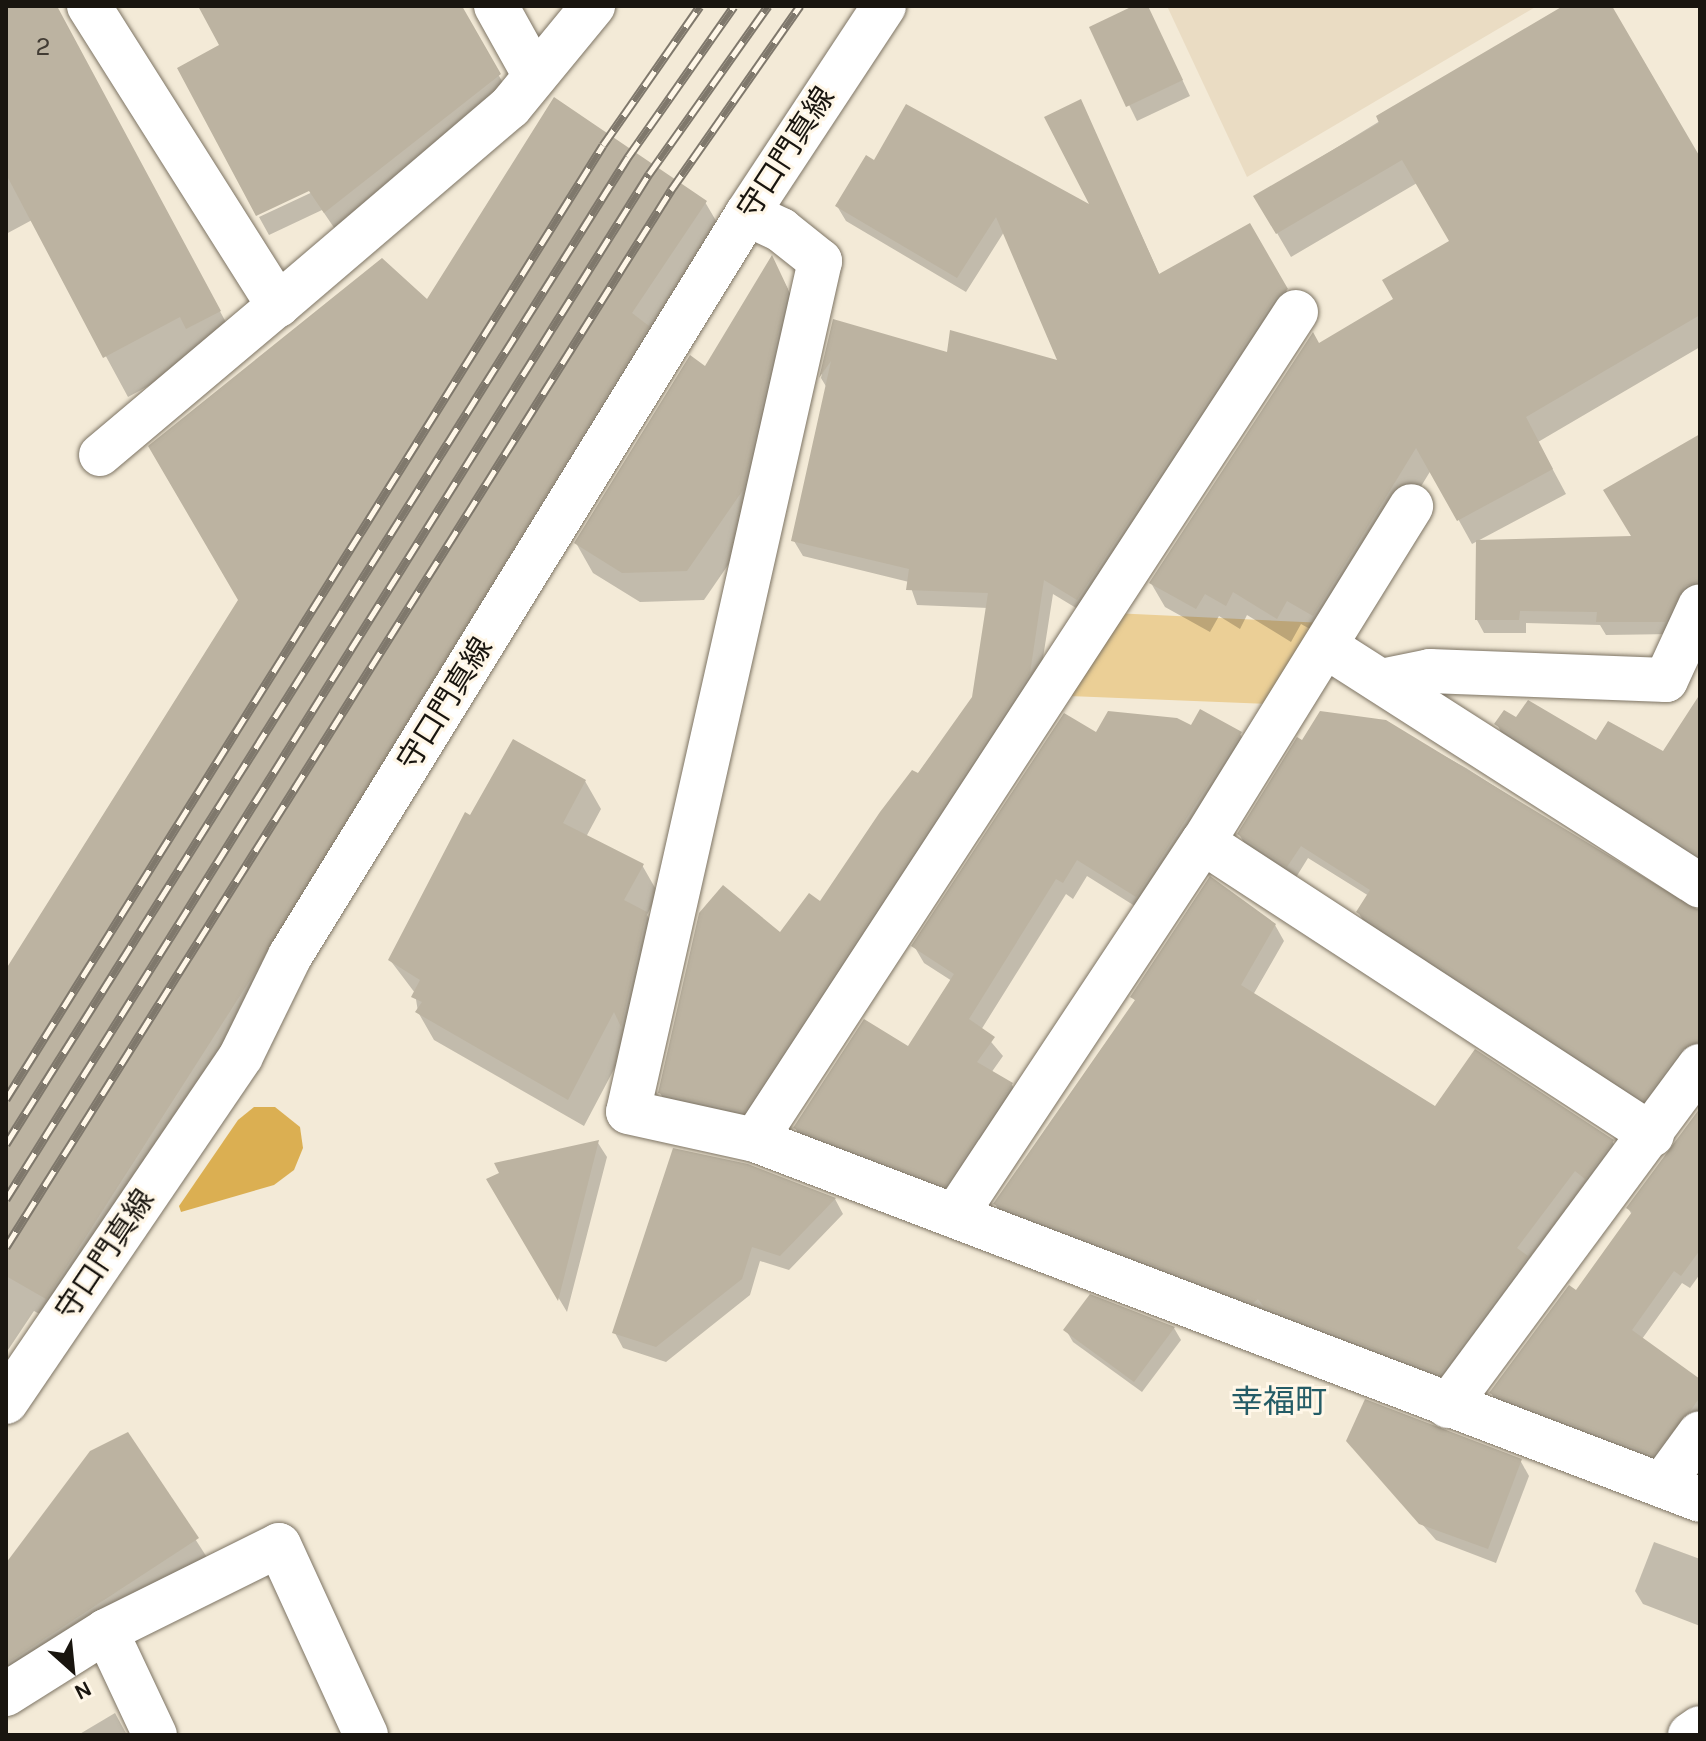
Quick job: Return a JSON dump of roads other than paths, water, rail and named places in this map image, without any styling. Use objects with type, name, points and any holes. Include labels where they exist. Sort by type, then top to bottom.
[{"type":"street","points":[[89,6],[278,305]]},
{"type":"street","points":[[496,6],[535,76]]},
{"type":"street","points":[[100,455],[472,144],[535,76],[593,6]]},
{"type":"street","name":"守口門真線","points":[[6,1402],[241,1056],[290,956],[747,214],[884,6]]},
{"type":"street","points":[[747,214],[781,230],[820,261],[628,1112],[755,1140],[1448,1406],[1681,1492],[1700,1433]]},
{"type":"street","points":[[755,1140],[1296,312]]},
{"type":"street","points":[[955,1216],[1203,842],[1327,647],[1411,506]]},
{"type":"street","points":[[1381,681],[1430,671],[1666,680],[1700,606]]},
{"type":"street","points":[[1327,647],[1700,886]]},
{"type":"street","points":[[1203,842],[1652,1135]]},
{"type":"street","points":[[1448,1406],[1652,1135],[1700,1066]]},
{"type":"street","points":[[6,1694],[106,1631],[279,1545],[366,1735]]},
{"type":"street","points":[[106,1631],[155,1735]]},
{"type":"street","points":[[1690,1735],[1700,1728]]},
{"type":"railway","points":[[6,1099],[603,145],[700,6]]},
{"type":"railway","points":[[6,1144],[628,157],[734,6]]},
{"type":"railway","points":[[6,1199],[649,174],[768,6]]},
{"type":"railway","points":[[6,1247],[671,190],[800,6]]},
{"type":"district","name":"幸福町","points":[[1279,1402]]}]
